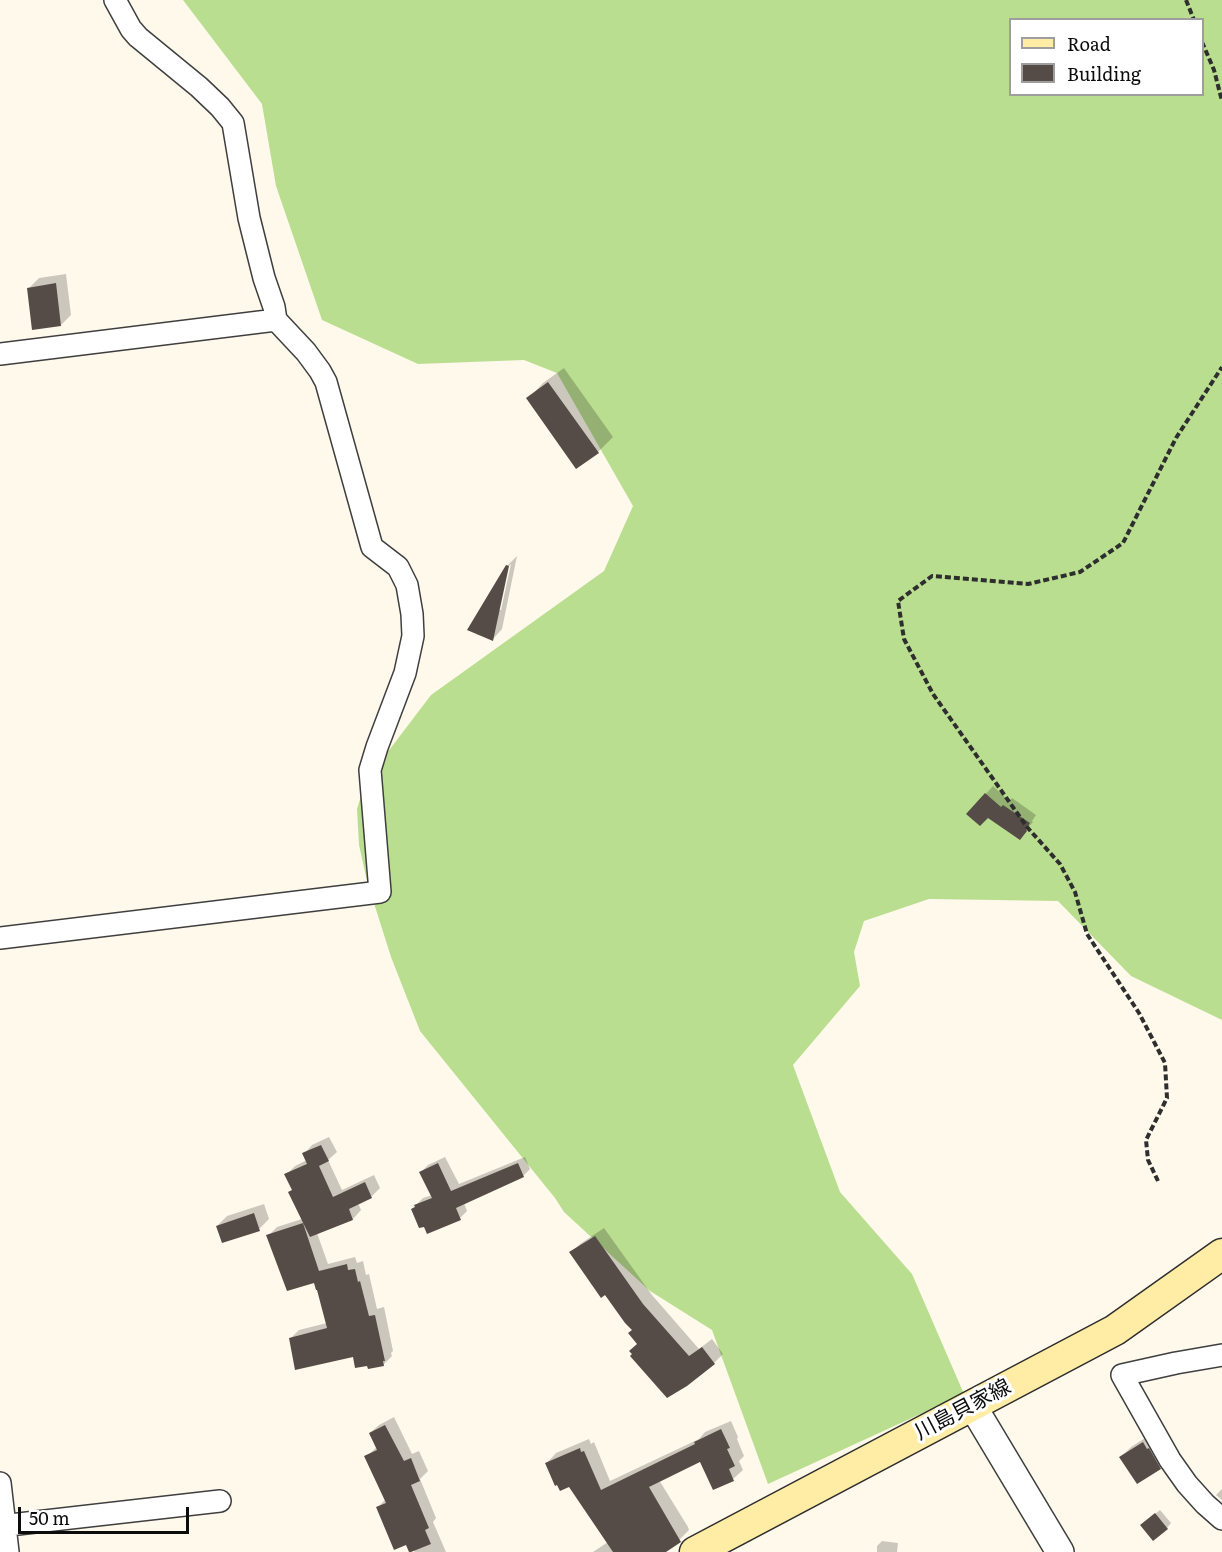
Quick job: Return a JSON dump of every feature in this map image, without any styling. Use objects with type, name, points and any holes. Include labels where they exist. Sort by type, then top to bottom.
[{"type":"main road","name":"川島貝家線","points":[[694,1552],[1115,1330],[1222,1254]]},
{"type":"street","points":[[0,938],[380,892],[370,770],[405,673],[413,636],[407,585],[398,567],[372,547],[326,382],[306,352],[276,320],[249,218],[233,123],[199,87],[138,37],[114,0]]},
{"type":"street","points":[[0,354],[276,320]]},
{"type":"street","points":[[1222,1354],[1122,1375],[1170,1460],[1187,1484],[1222,1519]]},
{"type":"street","points":[[972,1405],[1060,1552]]},
{"type":"street","points":[[0,1483],[3,1526],[8,1552]]},
{"type":"street","points":[[3,1526],[220,1501]]},
{"type":"path","points":[[1186,0],[1193,18]]},
{"type":"path","points":[[1204,45],[1222,101]]},
{"type":"path","points":[[1158,1181],[1148,1160],[1146,1140],[1167,1098],[1165,1063],[1139,1013],[1087,934],[1075,892],[1060,864],[1028,826],[933,694],[904,639],[898,601],[932,576],[1028,584],[1080,572],[1123,543],[1176,438],[1222,367]]},
{"type":"green space","points":[[183,0],[1222,0],[1222,1020],[1131,976],[1058,901],[929,899],[864,921],[854,952],[860,986],[793,1065],[840,1192],[912,1274],[964,1394],[768,1484],[712,1330],[650,1291],[564,1212],[420,1031],[391,957],[367,881],[359,845],[357,809],[368,774],[431,695],[604,571],[633,506],[557,373],[524,360],[418,364],[322,320],[276,186],[262,104]]},
{"type":"building","points":[[56,283],[61,326],[32,330],[27,288]]},
{"type":"building","points":[[548,382],[599,453],[576,469],[526,398]]},
{"type":"building","points":[[506,565],[509,566],[493,641],[467,630]]},
{"type":"building","points":[[985,793],[1001,807],[1003,805],[1030,823],[1020,840],[988,818],[980,826],[966,814]]},
{"type":"building","points":[[321,1145],[329,1161],[319,1166],[333,1197],[365,1182],[372,1198],[349,1209],[353,1220],[310,1237],[288,1192],[292,1190],[284,1174],[307,1164],[302,1153]]},
{"type":"building","points":[[438,1163],[451,1191],[518,1163],[524,1177],[456,1208],[461,1220],[427,1234],[424,1227],[419,1228],[411,1209],[415,1207],[414,1205],[432,1198],[419,1172]]},
{"type":"building","points":[[254,1213],[260,1231],[222,1243],[216,1226]]},
{"type":"building","points":[[303,1223],[319,1271],[347,1264],[348,1270],[355,1269],[369,1316],[375,1315],[385,1361],[383,1361],[384,1366],[368,1369],[367,1366],[355,1368],[353,1357],[295,1370],[289,1338],[327,1328],[314,1283],[287,1291],[266,1235]]},
{"type":"building","points":[[595,1236],[643,1304],[689,1356],[702,1347],[715,1364],[667,1398],[630,1356],[632,1354],[629,1351],[637,1344],[628,1333],[632,1330],[605,1295],[601,1298],[569,1252]]},
{"type":"building","points":[[385,1425],[404,1461],[411,1458],[420,1481],[411,1485],[429,1528],[425,1530],[431,1544],[411,1552],[406,1545],[394,1550],[376,1507],[386,1503],[364,1456],[377,1450],[369,1433]]},
{"type":"building","points":[[721,1429],[735,1466],[729,1469],[734,1481],[713,1490],[700,1462],[649,1487],[681,1542],[666,1552],[613,1552],[569,1487],[560,1491],[557,1485],[555,1486],[545,1463],[580,1448],[581,1452],[584,1451],[601,1490]]},
{"type":"building","points":[[1143,1442],[1161,1469],[1137,1484],[1119,1457]]},
{"type":"building","points":[[1155,1513],[1168,1529],[1153,1541],[1140,1525]]}]
